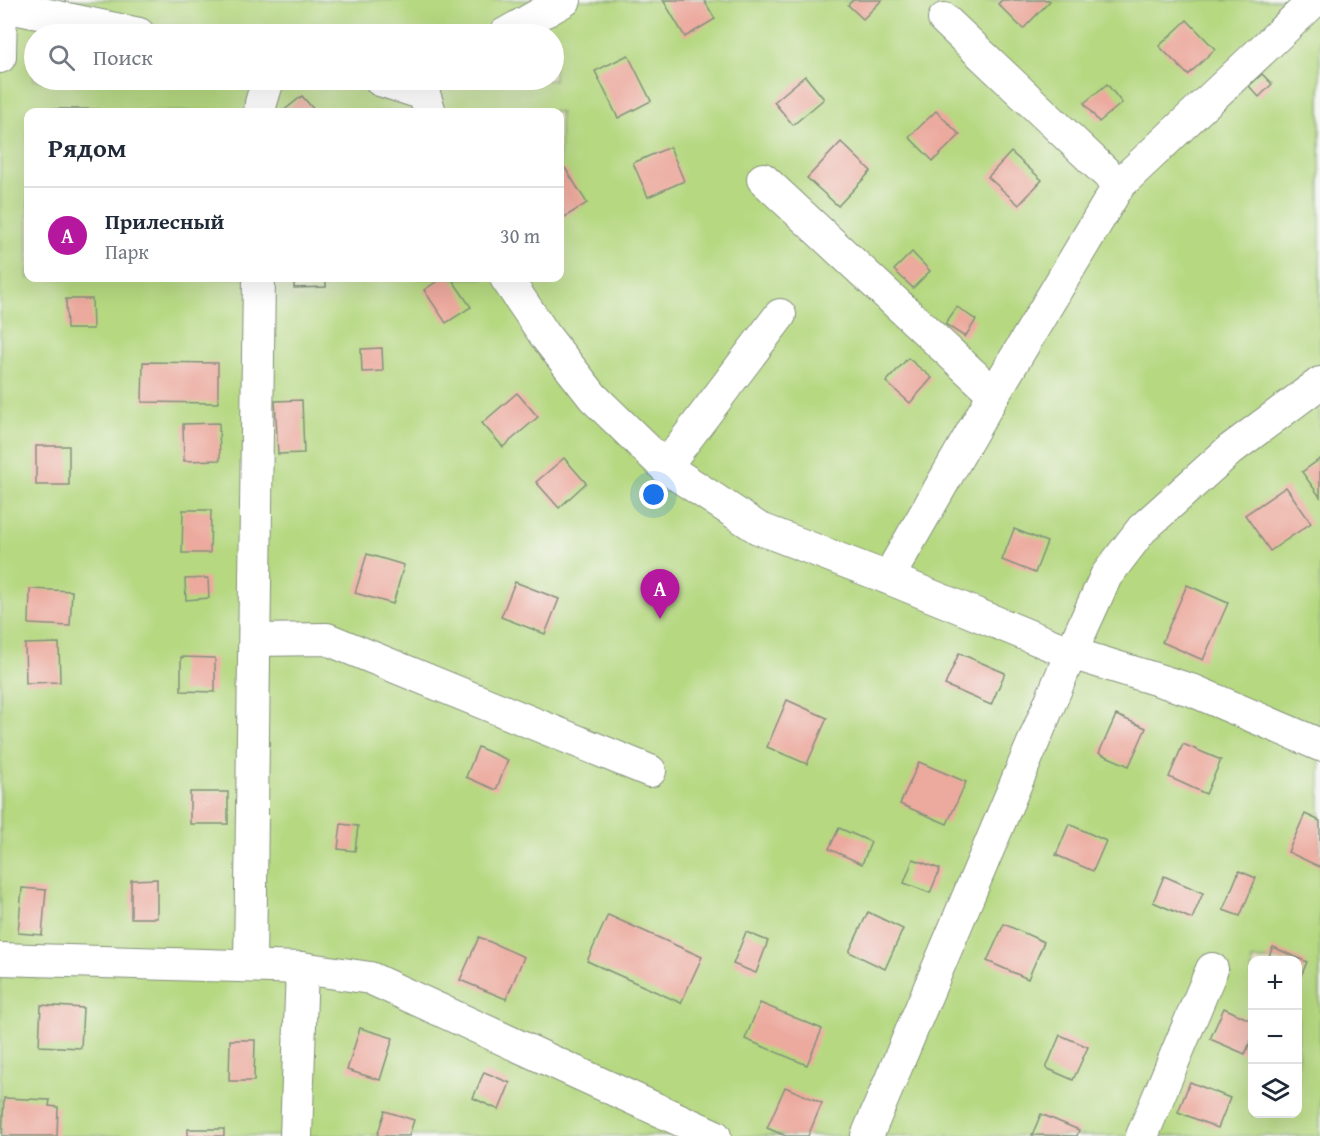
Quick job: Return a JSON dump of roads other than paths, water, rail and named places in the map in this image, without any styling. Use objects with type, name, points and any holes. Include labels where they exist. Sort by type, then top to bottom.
[{"type":"street","points":[[523,24],[565,0]]},
{"type":"street","points":[[0,57],[0,5],[91,24]]},
{"type":"street","points":[[888,578],[994,394],[1119,185],[1315,5]]},
{"type":"street","points":[[944,19],[1119,185]]},
{"type":"street","points":[[261,108],[265,90]]},
{"type":"street","points":[[415,90],[432,95]]},
{"type":"street","points":[[763,179],[994,394]]},
{"type":"street","points":[[250,965],[259,282]]},
{"type":"street","points":[[509,282],[546,337],[593,397],[665,467],[758,528],[1071,653],[1194,691],[1320,745]]},
{"type":"street","points":[[665,467],[780,315]]},
{"type":"street","points":[[867,1136],[1071,653],[1106,576],[1142,529],[1231,449],[1320,383]]},
{"type":"street","points":[[255,640],[327,639],[650,771]]},
{"type":"street","points":[[0,959],[250,965],[302,968],[370,978],[715,1136]]},
{"type":"street","points":[[296,1136],[302,968]]},
{"type":"street","points":[[1142,1136],[1212,969]]},
{"type":"place","name":"Прилесный","points":[[660,619]]}]
